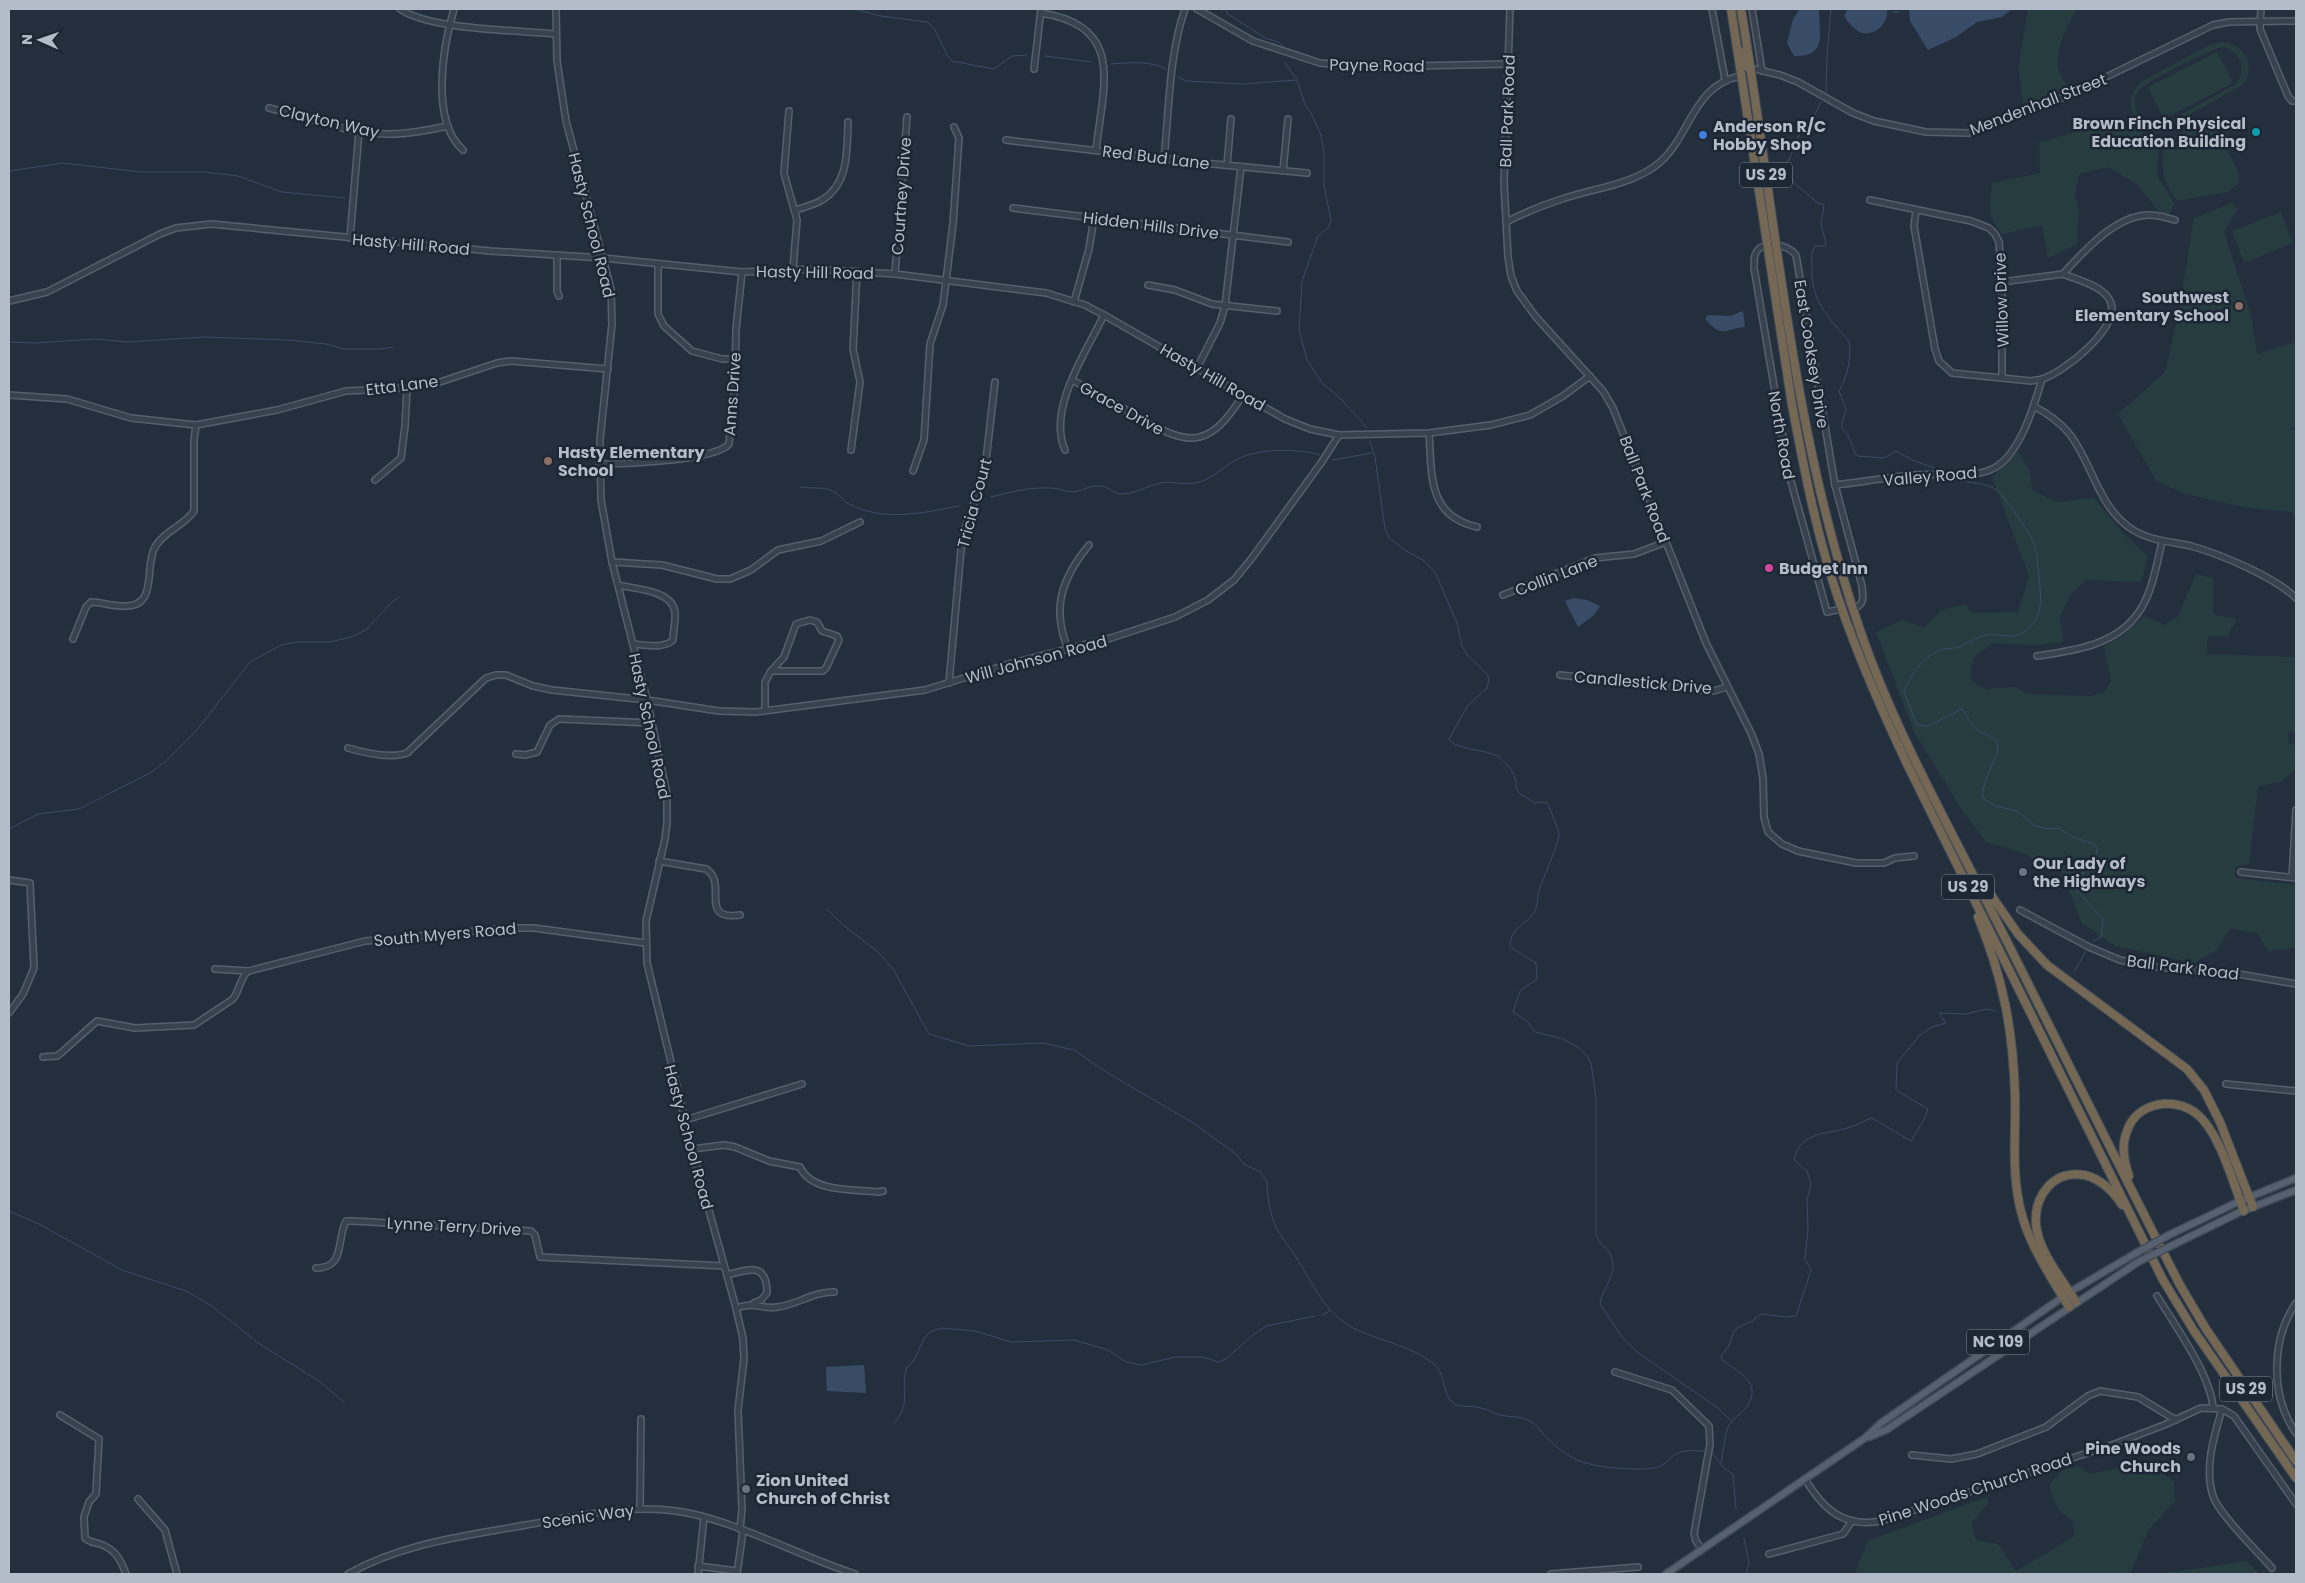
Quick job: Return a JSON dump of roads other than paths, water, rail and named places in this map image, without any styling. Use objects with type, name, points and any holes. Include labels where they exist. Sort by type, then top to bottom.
[{"type":"highway","name":"US 29","points":[[1731,9],[1740,76],[1771,245],[1815,466],[1828,524],[1862,635],[1897,720],[1961,851],[2180,1285],[2206,1329],[2296,1461]]},
{"type":"highway","name":"US 29","points":[[1741,9],[1758,122],[1771,245],[1792,405],[1805,470],[1832,579],[1842,609],[1884,716],[2163,1280],[2194,1331],[2296,1478]]},
{"type":"highway","points":[[1735,35],[1745,66],[1751,68]]},
{"type":"highway","points":[[1740,76],[1744,78],[1747,95],[1758,122]]},
{"type":"highway","points":[[1961,851],[2018,934],[2047,965],[2187,1069],[2204,1090],[2220,1122],[2253,1207]]},
{"type":"highway","points":[[1959,869],[1991,947],[2006,999],[2012,1039],[2018,1197],[2025,1226],[2036,1251],[2069,1307]]},
{"type":"highway","points":[[2137,1202],[2125,1165],[2123,1148],[2126,1132],[2132,1121],[2142,1111],[2154,1105],[2168,1103],[2183,1106],[2198,1115],[2209,1128],[2218,1144],[2244,1211]]},
{"type":"highway","points":[[2076,1302],[2042,1246],[2036,1227],[2035,1212],[2038,1200],[2047,1186],[2058,1179],[2070,1176],[2084,1175],[2096,1180],[2118,1199],[2135,1223]]},
{"type":"main road","name":"NC 109","points":[[1666,1574],[1865,1438],[1881,1423],[2070,1292],[2169,1235],[2240,1201],[2296,1178]]},
{"type":"main road","name":"NC 109","points":[[1865,1438],[1886,1430],[2138,1262],[2244,1211],[2296,1190]]},
{"type":"street","points":[[400,9],[418,18],[449,25],[556,34]]},
{"type":"street","points":[[454,9],[443,54],[442,75],[448,126],[453,141],[463,150]]},
{"type":"street","name":"Hasty School Road","points":[[556,9],[557,61],[566,121],[611,289],[612,306],[608,369],[602,413],[599,464],[601,500],[612,562],[647,700],[667,794],[667,823],[649,901],[645,943],[650,982],[743,1339],[744,1358],[738,1410],[742,1530],[737,1573]]},
{"type":"street","points":[[1164,158],[1175,49],[1185,9]]},
{"type":"street","name":"Payne Road","points":[[1197,9],[1253,41],[1320,63],[1365,67],[1509,64]]},
{"type":"street","name":"Ball Park Road","points":[[1510,9],[1504,183],[1508,257],[1511,276],[1518,291],[1536,317],[1603,391],[1613,408],[1706,643],[1752,735],[1759,754],[1763,778],[1765,823],[1768,832],[1775,839],[1798,851],[1856,863],[1884,863],[1895,858],[1914,856]]},
{"type":"street","points":[[1712,9],[1725,79]]},
{"type":"street","points":[[1752,9],[1762,71]]},
{"type":"street","points":[[2261,9],[2260,29],[2288,96],[2292,101],[2296,100]]},
{"type":"street","points":[[1034,69],[1041,11],[1078,23],[1091,34],[1103,57],[1103,83],[1096,150]]},
{"type":"street","name":"Mendenhall Street","points":[[1751,68],[1798,82],[1853,113],[1874,121],[1926,132],[1969,133],[2067,96],[2213,25],[2260,21],[2296,21]]},
{"type":"street","points":[[1506,222],[1563,198],[1635,177],[1658,163],[1667,155],[1704,97],[1725,79],[1740,76]]},
{"type":"street","name":"Clayton Way","points":[[269,108],[359,131],[389,134],[419,132],[448,126]]},
{"type":"street","points":[[789,111],[784,172],[787,190],[796,210],[797,220],[793,269]]},
{"type":"street","name":"Courtney Drive","points":[[895,274],[907,117]]},
{"type":"street","points":[[1227,166],[1231,119]]},
{"type":"street","points":[[1283,172],[1288,119]]},
{"type":"street","points":[[796,210],[821,201],[838,184],[845,166],[848,122]]},
{"type":"street","points":[[913,471],[924,440],[930,344],[941,314],[953,224],[959,138],[954,127]]},
{"type":"street","points":[[350,238],[359,131]]},
{"type":"street","name":"Red Bud Lane","points":[[1006,140],[1227,166],[1307,173]]},
{"type":"street","points":[[1197,368],[1220,323],[1225,306],[1241,167]]},
{"type":"street","name":"Willow Drive","points":[[1870,200],[1971,221],[1988,228],[1995,234],[1999,242],[2002,282],[2002,378]]},
{"type":"street","name":"Hidden Hills Drive","points":[[1013,208],[1288,242]]},
{"type":"street","points":[[1916,211],[1914,226],[1935,348],[1940,361],[1952,373],[2031,381],[2042,379],[2081,355],[2104,329],[2112,312],[2111,304],[2102,292],[2063,274],[2002,282]]},
{"type":"street","points":[[2063,274],[2088,246],[2121,224],[2139,216],[2157,215],[2175,220]]},
{"type":"street","points":[[1074,302],[1094,218]]},
{"type":"street","name":"Hasty Hill Road","points":[[9,301],[47,292],[143,242],[176,228],[211,224],[490,251],[603,258],[742,272],[793,269],[895,274],[1046,294],[1074,302],[1104,315],[1301,426],[1339,435],[1429,433],[1491,425],[1530,415],[1563,396],[1590,376]]},
{"type":"street","name":"East Cooksey Drive","points":[[1771,245],[1784,245],[1796,255],[1835,485]]},
{"type":"street","name":"North Road","points":[[1771,245],[1759,249],[1755,256],[1754,268],[1788,474],[1827,612],[1842,609]]},
{"type":"street","points":[[557,255],[557,291],[559,296]]},
{"type":"street","points":[[658,264],[658,314],[661,322],[692,350],[717,358],[736,359]]},
{"type":"street","points":[[850,450],[860,382],[853,349],[856,271]]},
{"type":"street","name":"Anns Drive","points":[[599,464],[668,461],[727,447],[731,430],[736,329],[742,272]]},
{"type":"street","points":[[1148,285],[1175,290],[1202,301],[1225,306],[1277,311]]},
{"type":"street","points":[[1065,450],[1060,439],[1064,402],[1072,380],[1104,315]]},
{"type":"street","name":"Etta Lane","points":[[9,395],[67,399],[131,418],[196,425],[277,410],[346,391],[407,388],[437,383],[495,364],[511,361],[608,369]]},
{"type":"street","name":"Valley Road","points":[[1835,485],[1916,475],[1965,474],[1996,467],[2010,452],[2035,407],[2042,379]]},
{"type":"street","name":"Grace Drive","points":[[1072,380],[1160,430],[1186,438],[1204,436],[1218,429],[1229,417],[1243,395]]},
{"type":"street","name":"Tricia Court","points":[[949,683],[961,550],[965,528],[980,486],[986,460],[995,382]]},
{"type":"street","points":[[375,480],[401,458],[405,430],[407,388]]},
{"type":"street","points":[[2035,407],[2069,432],[2114,513],[2130,528],[2148,538],[2202,549],[2226,558],[2273,581],[2296,598]]},
{"type":"street","points":[[73,639],[86,607],[91,602],[126,606],[138,603],[144,599],[149,585],[149,563],[154,548],[160,539],[190,518],[194,511],[194,440],[196,425]]},
{"type":"street","points":[[1429,433],[1432,477],[1437,498],[1448,514],[1458,521],[1477,527]]},
{"type":"street","name":"Will Johnson Road","points":[[348,748],[386,755],[399,756],[407,753],[486,678],[496,675],[506,675],[533,686],[552,690],[647,700],[719,711],[765,710],[925,690],[1009,664],[1111,638],[1176,617],[1208,600],[1234,580],[1321,463],[1339,435]]},
{"type":"street","points":[[1835,485],[1862,586],[1864,601],[1854,609]]},
{"type":"street","points":[[612,562],[662,565],[717,580],[730,579],[751,570],[778,550],[821,541],[860,522]]},
{"type":"street","name":"Collin Lane","points":[[1504,595],[1595,558],[1634,554],[1666,542]]},
{"type":"street","points":[[2037,656],[2100,643],[2135,618],[2150,588],[2162,542]]},
{"type":"street","points":[[1068,649],[1059,623],[1061,598],[1067,577],[1078,558],[1089,545]]},
{"type":"street","points":[[618,586],[664,596],[672,604],[675,611],[673,640],[671,642],[664,645],[633,644]]},
{"type":"street","points":[[765,710],[765,682],[771,671],[784,657],[796,624],[810,620],[818,622],[822,631],[837,636],[839,640],[823,671],[771,671]]},
{"type":"street","name":"Candlestick Drive","points":[[1560,675],[1699,690],[1713,691],[1727,687]]},
{"type":"street","points":[[516,754],[525,755],[537,752],[550,726],[559,719],[652,722]]},
{"type":"street","points":[[2241,872],[2294,878],[2296,810]]},
{"type":"street","points":[[659,861],[706,870],[712,873],[716,881],[715,903],[717,909],[726,916],[740,915]]},
{"type":"street","points":[[9,880],[30,883],[34,968],[23,994],[9,1012]]},
{"type":"street","name":"Ball Park Road","points":[[2020,910],[2089,947],[2120,960],[2155,967],[2239,974],[2296,984]]},
{"type":"street","name":"South Myers Road","points":[[215,970],[249,971],[365,941],[510,928],[534,928],[645,943]]},
{"type":"street","points":[[43,1057],[56,1056],[61,1053],[97,1021],[135,1028],[194,1026],[234,999],[245,973],[249,971]]},
{"type":"street","points":[[685,1120],[802,1084]]},
{"type":"street","points":[[2226,1084],[2296,1091]]},
{"type":"street","points":[[692,1149],[714,1145],[735,1147],[769,1161],[800,1167],[804,1175],[817,1184],[883,1191]]},
{"type":"street","name":"Lynne Terry Drive","points":[[316,1268],[327,1268],[333,1264],[340,1247],[343,1226],[346,1221],[531,1231],[535,1235],[540,1257],[724,1266]]},
{"type":"street","points":[[727,1275],[754,1269],[762,1272],[765,1276],[767,1292],[760,1300],[736,1308]]},
{"type":"street","points":[[752,1304],[781,1307],[821,1292],[834,1292]]},
{"type":"street","points":[[2157,1296],[2204,1377],[2213,1407],[2231,1413],[2242,1425],[2296,1504]]},
{"type":"street","points":[[2296,1304],[2284,1328],[2277,1373],[2281,1399],[2296,1433]]},
{"type":"street","points":[[1615,1372],[1672,1390],[1709,1426],[1710,1444],[1694,1534],[1702,1550]]},
{"type":"street","points":[[1912,1455],[1951,1460],[1977,1454],[2046,1427],[2088,1396],[2100,1391],[2138,1397],[2176,1420]]},
{"type":"street","name":"Pine Woods Church Road","points":[[1805,1479],[1824,1507],[1835,1514],[1852,1521],[1871,1522],[1894,1518],[2112,1445],[2201,1408],[2213,1407]]},
{"type":"street","points":[[2222,1409],[2212,1446],[2210,1481],[2213,1497],[2223,1512],[2272,1568]]},
{"type":"street","points":[[60,1416],[99,1439],[96,1494],[89,1502],[84,1517],[85,1538],[89,1542],[112,1550],[121,1561],[126,1574]]},
{"type":"street","points":[[640,1509],[641,1419]]},
{"type":"street","points":[[138,1499],[165,1530],[177,1574]]},
{"type":"street","name":"Scenic Way","points":[[348,1574],[382,1558],[422,1544],[584,1514],[664,1509],[704,1517],[855,1574]]},
{"type":"street","points":[[698,1574],[704,1517]]},
{"type":"street","points":[[1769,1554],[1843,1534],[1852,1521]]},
{"type":"street","points":[[698,1566],[737,1573]]},
{"type":"street","points":[[1551,1574],[1638,1566]]},
{"type":"water","points":[[1800,9],[1819,9],[1820,35],[1817,48],[1812,53],[1794,56],[1787,43],[1793,19]]},
{"type":"water","points":[[1848,9],[1887,9],[1887,14],[1884,23],[1877,30],[1862,33],[1854,28],[1844,16]]},
{"type":"water","points":[[1909,9],[2012,9],[2002,17],[1977,22],[1956,37],[1928,50],[1910,21]]},
{"type":"water","points":[[1743,311],[1745,327],[1728,331],[1716,329],[1705,319],[1708,315],[1730,316]]},
{"type":"water","points":[[1574,598],[1587,600],[1600,606],[1593,616],[1578,627],[1565,601]]},
{"type":"water","points":[[864,1365],[866,1393],[827,1391],[826,1367]]},
{"type":"waterway","points":[[854,9],[881,16],[927,22],[934,28],[947,55],[952,61],[994,69],[1012,56],[1027,55]]},
{"type":"waterway","points":[[1225,9],[1228,14],[1265,38],[1278,42],[1283,46]]},
{"type":"waterway","points":[[1826,92],[1831,9]]},
{"type":"waterway","points":[[1893,12],[1899,12]]},
{"type":"waterway","points":[[1045,56],[1092,62]]},
{"type":"waterway","points":[[1111,64],[1146,63],[1166,69]]},
{"type":"waterway","points":[[1285,63],[1297,80],[1305,105],[1311,113],[1321,135],[1324,152],[1324,185],[1331,220],[1329,227],[1318,236],[1302,281],[1299,330],[1307,360],[1322,383],[1342,400],[1367,428]]},
{"type":"waterway","points":[[1178,77],[1186,81],[1243,84],[1296,80]]},
{"type":"waterway","points":[[1821,102],[1813,119],[1800,133],[1787,168],[1794,183],[1818,203],[1824,205],[1821,223],[1826,244],[1825,246],[1815,246],[1814,248],[1812,278],[1817,298],[1822,307],[1849,341],[1848,367],[1839,391],[1846,409],[1842,428],[1848,436],[1855,454],[1858,456],[1884,458],[1896,451],[1912,460],[1945,472]]},
{"type":"waterway","points":[[9,171],[63,163],[141,172],[204,172],[238,176],[282,192],[345,198]]},
{"type":"waterway","points":[[9,342],[35,343],[95,339],[128,342],[205,337],[288,340],[326,344],[344,349],[381,349],[393,347]]},
{"type":"waterway","points":[[1370,441],[1375,457],[1385,529],[1389,538],[1406,551],[1423,560],[1435,572],[1457,623],[1462,646],[1469,657],[1487,674],[1489,679],[1487,688],[1468,705],[1449,739],[1452,743],[1499,757],[1512,772],[1519,793],[1535,803],[1544,802],[1548,804],[1559,833],[1539,891],[1535,912],[1512,935],[1510,947],[1536,963],[1537,979],[1520,991],[1513,1012],[1528,1022],[1535,1032],[1563,1039],[1578,1047],[1591,1063],[1596,1098],[1596,1233],[1613,1262],[1612,1274],[1600,1304],[1622,1337],[1637,1352],[1718,1408],[1732,1422]]},
{"type":"waterway","points":[[991,497],[1035,488],[1054,488],[1073,492],[1096,486],[1103,486],[1117,493],[1124,494],[1160,483],[1201,482],[1234,461],[1253,454],[1288,450],[1320,455]]},
{"type":"waterway","points":[[1333,460],[1372,453]]},
{"type":"waterway","points":[[1953,478],[1994,488],[2006,500],[2034,542],[2040,593],[2039,609],[2033,624],[2022,633],[2013,636],[1987,635],[1959,647],[1944,649],[1931,655],[1914,672],[1904,692],[1917,725],[1928,726],[1962,709],[1976,729],[1997,742],[1998,749],[1985,784],[1983,798],[1995,806],[2017,811],[2035,826],[2050,829],[2058,828],[2073,837],[2094,844],[2097,848],[2097,853],[2076,883],[2075,888],[2103,919],[2101,937],[2092,942]]},
{"type":"waterway","points":[[800,487],[830,490],[849,504],[875,513],[917,513],[959,506]]},
{"type":"waterway","points":[[9,829],[38,814],[79,809],[150,773],[166,761],[196,731],[250,662],[281,645],[297,642],[330,642],[351,637],[366,630],[399,597]]},
{"type":"waterway","points":[[827,909],[842,924],[878,952],[893,969],[929,1034],[969,1046],[1043,1043],[1074,1050],[1108,1073],[1195,1124],[1236,1154],[1245,1165],[1259,1171],[1267,1181],[1268,1197],[1276,1227],[1328,1307],[1345,1323],[1355,1329],[1406,1348],[1434,1364],[1441,1375],[1446,1393],[1452,1402],[1459,1406],[1479,1407],[1501,1415],[1526,1419],[1534,1424],[1564,1453],[1576,1460],[1596,1465],[1626,1469],[1655,1468],[1661,1466],[1679,1452],[1705,1451]]},
{"type":"waterway","points":[[2074,972],[2086,951]]},
{"type":"waterway","points":[[1721,1463],[1729,1425],[1746,1408],[1751,1399],[1752,1392],[1751,1385],[1747,1379],[1722,1360],[1721,1356],[1729,1346],[1733,1333],[1737,1328],[1752,1321],[1761,1314],[1785,1317],[1796,1316],[1811,1270],[1805,1259],[1808,1229],[1807,1200],[1811,1184],[1807,1171],[1794,1160],[1797,1150],[1802,1143],[1816,1135],[1853,1126],[1872,1118],[1911,1141],[1925,1118],[1928,1109],[1896,1090],[1897,1063],[1920,1035],[1932,1027],[1946,1023],[1939,1013],[1966,1014],[1987,1009],[1995,1011]]},
{"type":"waterway","points":[[9,1211],[39,1224],[122,1270],[186,1291],[212,1306],[258,1343],[319,1381],[345,1403]]},
{"type":"waterway","points":[[1322,1315],[1330,1311]]},
{"type":"waterway","points":[[894,1423],[903,1409],[904,1381],[907,1367],[913,1362],[924,1339],[930,1332],[941,1328],[975,1331],[1011,1342],[1074,1340],[1108,1350],[1126,1362],[1142,1365],[1175,1357],[1202,1357],[1219,1362],[1227,1358],[1266,1326],[1315,1316]]},
{"type":"waterway","points":[[1711,1452],[1725,1469],[1733,1474],[1736,1509]]},
{"type":"waterway","points":[[1744,1538],[1749,1563],[1746,1574]]},
{"type":"place","name":"Brown Finch Physical Education Building","points":[[2256,132]]},
{"type":"place","name":"Anderson R/C Hobby Shop","points":[[1703,135]]},
{"type":"place","name":"Southwest Elementary School","points":[[2239,306]]},
{"type":"place","name":"Hasty Elementary School","points":[[548,461]]},
{"type":"place","name":"Budget Inn","points":[[1769,568]]},
{"type":"place","name":"Our Lady of the Highways","points":[[2023,872]]},
{"type":"place","name":"Pine Woods Church","points":[[2191,1457]]},
{"type":"place","name":"Zion United Church of Christ","points":[[746,1489]]}]
